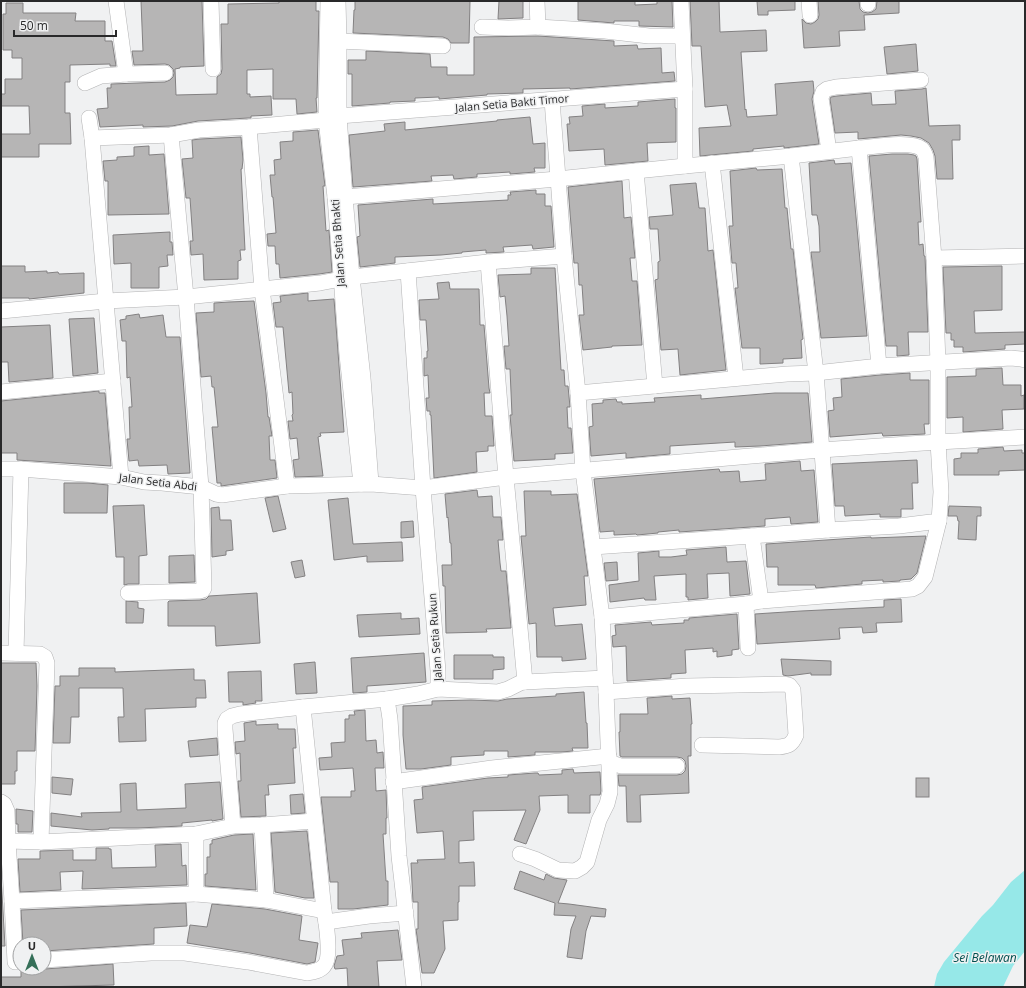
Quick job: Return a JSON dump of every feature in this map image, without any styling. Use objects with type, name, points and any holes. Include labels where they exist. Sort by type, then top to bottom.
[{"type":"street","points":[[116,1],[126,74]]},
{"type":"street","points":[[211,1],[213,69]]},
{"type":"street","name":"Jalan Setia Bhakti","points":[[328,1],[333,118],[346,278],[357,378],[366,484]]},
{"type":"street","name":"Jalan Setia Bhakti","points":[[333,118],[339,41],[338,1]]},
{"type":"street","points":[[537,1],[538,27]]},
{"type":"street","points":[[680,1],[686,89],[685,166]]},
{"type":"street","points":[[482,27],[538,27],[605,31],[649,36],[682,36]]},
{"type":"street","points":[[339,41],[443,46]]},
{"type":"street","points":[[85,83],[101,76],[166,73]]},
{"type":"street","points":[[829,151],[821,98],[823,92],[836,87],[921,80]]},
{"type":"street","name":"Jalan Setia Bakti Timor","points":[[92,138],[171,135],[199,130],[249,127],[333,118],[686,89]]},
{"type":"street","points":[[520,854],[535,859],[558,870],[575,871],[582,867],[587,862],[598,820],[607,804],[610,792],[602,617],[583,471],[578,393],[557,179],[552,100]]},
{"type":"street","points":[[89,118],[92,138],[121,477]]},
{"type":"street","points":[[249,127],[262,289],[287,486]]},
{"type":"street","points":[[128,593],[200,591],[204,588],[205,580],[201,487],[171,135]]},
{"type":"street","points":[[340,197],[557,179],[892,145],[909,144],[917,146],[923,150],[926,157],[934,258],[938,363],[938,442],[941,492],[940,521],[925,577],[918,586],[912,588],[602,617]]},
{"type":"street","points":[[859,148],[879,366]]},
{"type":"street","points":[[791,156],[816,373],[828,530]]},
{"type":"street","points":[[712,163],[736,378]]},
{"type":"street","points":[[636,171],[655,386]]},
{"type":"street","points":[[1,310],[106,301],[186,297],[320,283],[408,270],[564,256]]},
{"type":"street","points":[[934,258],[1025,256]]},
{"type":"street","points":[[488,262],[525,682]]},
{"type":"street","name":"Jalan Setia Rukun","points":[[408,270],[423,488],[438,671],[438,689],[498,692],[525,682],[687,686],[784,684],[789,685],[793,690],[796,735],[794,741],[788,746],[702,745]]},
{"type":"street","points":[[578,393],[736,378],[816,373],[879,366],[1011,358],[1025,360]]},
{"type":"street","points":[[1,392],[113,381]]},
{"type":"street","name":"Jalan Setia Abdi","points":[[1,469],[21,468],[121,477],[144,482],[201,487],[222,496],[287,486],[366,484],[423,488],[506,477],[821,450],[1025,437]]},
{"type":"street","points":[[16,653],[21,468]]},
{"type":"street","points":[[593,547],[899,526],[940,521]]},
{"type":"street","points":[[748,648],[753,602],[752,536]]},
{"type":"street","points":[[1,653],[40,654],[45,657],[47,663],[41,842]]},
{"type":"street","points":[[233,826],[225,729],[227,719],[240,714],[387,699],[438,689]]},
{"type":"street","points":[[387,699],[390,719],[399,856],[414,987]]},
{"type":"street","points":[[52,959],[151,953],[185,954],[248,962],[307,973],[323,968],[327,962],[328,954],[303,707]]},
{"type":"street","points":[[393,782],[492,768],[609,759],[621,766],[677,766]]},
{"type":"street","points":[[1,802],[7,810],[4,842],[12,901],[14,936]]},
{"type":"street","points":[[4,842],[41,842],[196,834],[233,826],[314,821]]},
{"type":"street","points":[[262,825],[266,900]]},
{"type":"street","points":[[196,834],[196,894]]},
{"type":"street","points":[[12,901],[196,894],[266,900],[325,916],[406,914]]},
{"type":"water","name":"Sei Belawan","points":[[1025,870],[1025,951],[1013,966],[1003,987],[934,987],[937,974],[944,962],[1011,882]]},
{"type":"building","points":[[141,1],[202,1],[204,66],[180,67],[175,69],[176,95],[217,94],[217,77],[221,74],[222,69],[221,24],[228,24],[228,4],[279,3],[279,1],[316,1],[316,11],[319,11],[316,98],[317,112],[297,114],[296,99],[273,99],[273,69],[247,70],[247,94],[250,94],[250,97],[271,96],[272,115],[251,116],[251,118],[198,121],[172,126],[143,127],[143,125],[100,127],[97,109],[108,108],[107,88],[111,88],[111,84],[165,82],[173,77],[173,69],[169,65],[134,65],[132,51],[143,51]]},
{"type":"building","points":[[355,1],[470,1],[469,43],[451,43],[448,39],[443,37],[353,33]]},
{"type":"building","points":[[499,1],[523,1],[523,18],[498,19]]},
{"type":"building","points":[[578,1],[635,1],[635,5],[657,4],[657,1],[672,1],[673,27],[639,26],[639,21],[614,21],[614,23],[578,20]]},
{"type":"building","points":[[690,1],[719,1],[720,32],[766,30],[767,51],[741,52],[745,110],[746,109],[747,117],[777,115],[775,84],[813,81],[814,91],[812,99],[819,144],[784,148],[784,146],[753,149],[753,151],[700,156],[699,128],[731,126],[727,105],[705,107],[701,46],[692,46]]},
{"type":"building","points":[[757,1],[795,1],[795,10],[768,11],[768,15],[758,15]]},
{"type":"building","points":[[818,1],[859,1],[860,9],[863,12],[868,13],[876,9],[877,1],[899,1],[899,13],[864,15],[865,30],[839,31],[840,46],[804,48],[802,19],[806,23],[811,24],[818,19]]},
{"type":"building","points":[[6,3],[23,3],[23,13],[76,13],[75,21],[105,21],[105,41],[112,41],[116,66],[110,66],[110,64],[70,65],[70,82],[65,82],[65,113],[70,113],[71,144],[39,144],[39,157],[1,157],[1,134],[30,134],[29,106],[1,106],[1,94],[5,94],[5,79],[22,79],[22,58],[12,58],[12,50],[3,50],[3,14],[6,14]]},
{"type":"building","points":[[538,36],[614,41],[614,46],[637,45],[638,49],[661,48],[662,73],[674,72],[675,81],[570,89],[523,89],[523,93],[487,94],[439,99],[439,97],[415,98],[415,101],[352,106],[352,74],[348,74],[348,60],[366,60],[366,51],[430,54],[431,67],[447,67],[447,75],[474,75],[474,37]]},
{"type":"building","points":[[916,44],[918,71],[887,74],[884,47]]},
{"type":"building","points":[[926,88],[929,126],[960,125],[960,140],[952,140],[953,179],[937,179],[933,150],[929,143],[921,138],[901,135],[858,139],[858,132],[835,133],[830,99],[831,97],[871,93],[872,105],[896,104],[895,91]]},
{"type":"building","points":[[675,99],[676,142],[647,143],[648,161],[605,165],[604,149],[569,151],[567,124],[570,124],[569,117],[583,116],[582,106],[605,104],[605,108],[638,106],[638,102]]},
{"type":"building","points":[[530,117],[533,144],[545,143],[545,168],[534,168],[535,172],[477,174],[477,177],[454,179],[453,175],[431,176],[432,181],[353,187],[349,135],[385,131],[384,124],[405,122],[405,130]]},
{"type":"building","points":[[318,130],[325,186],[323,186],[326,231],[329,230],[332,272],[280,278],[279,264],[276,264],[275,246],[268,246],[267,234],[276,233],[270,175],[275,175],[274,160],[281,159],[280,142],[293,141],[293,132]]},
{"type":"building","points":[[241,137],[245,250],[240,250],[241,260],[238,261],[238,279],[204,280],[203,254],[191,255],[190,241],[193,241],[190,198],[186,198],[182,159],[193,158],[192,140]]},
{"type":"building","points":[[149,146],[149,155],[164,154],[169,214],[108,215],[108,181],[105,181],[103,161],[117,160],[117,157],[134,156],[134,147]]},
{"type":"building","points":[[892,154],[914,155],[917,159],[921,222],[918,222],[919,245],[923,244],[925,256],[928,332],[908,332],[909,355],[897,356],[897,346],[886,346],[869,156]]},
{"type":"building","points":[[834,160],[835,164],[851,163],[867,336],[821,338],[811,252],[820,252],[819,226],[817,215],[812,215],[809,163]]},
{"type":"building","points":[[756,168],[757,170],[782,169],[785,208],[787,208],[791,249],[793,249],[803,339],[801,340],[802,358],[783,359],[783,363],[760,364],[760,348],[742,348],[735,288],[738,288],[736,263],[732,263],[729,226],[733,226],[730,171]]},
{"type":"building","points":[[622,181],[624,218],[631,217],[635,258],[630,258],[632,281],[637,281],[642,345],[612,346],[583,350],[579,315],[584,315],[582,285],[579,285],[578,263],[574,263],[568,187]]},
{"type":"building","points":[[696,183],[699,208],[705,208],[708,251],[713,250],[726,370],[680,375],[678,349],[661,350],[655,280],[658,279],[658,262],[660,261],[658,229],[650,229],[649,217],[673,215],[670,185]]},
{"type":"building","points":[[536,190],[536,194],[545,194],[545,206],[551,206],[554,247],[533,249],[532,245],[503,247],[504,252],[486,253],[486,250],[441,255],[395,257],[395,263],[360,267],[357,237],[360,236],[358,205],[433,199],[433,204],[508,200],[508,195],[511,195],[510,192]]},
{"type":"building","points":[[170,232],[170,242],[172,242],[173,255],[167,255],[168,266],[159,267],[159,288],[131,288],[131,263],[114,264],[113,235]]},
{"type":"building","points":[[1,266],[25,266],[25,272],[47,271],[47,273],[58,272],[59,274],[84,273],[84,293],[29,299],[1,298]]},
{"type":"building","points":[[1002,266],[1002,310],[974,311],[975,333],[1025,332],[1025,344],[1005,345],[1005,349],[963,352],[963,347],[954,347],[954,340],[951,340],[951,333],[946,333],[943,267]]},
{"type":"building","points":[[531,268],[555,268],[561,370],[564,370],[565,386],[568,386],[570,407],[567,407],[568,428],[571,428],[573,453],[555,454],[555,459],[514,461],[510,415],[512,415],[510,369],[506,369],[504,346],[509,346],[507,316],[505,296],[500,297],[498,275],[531,274]]},
{"type":"building","points":[[449,282],[450,289],[479,289],[480,325],[484,325],[490,393],[484,393],[485,416],[492,416],[494,446],[488,446],[488,451],[476,452],[477,472],[434,478],[431,415],[430,411],[427,411],[426,398],[429,398],[428,375],[424,376],[424,358],[427,358],[428,351],[426,320],[420,320],[419,300],[439,299],[437,283]]},
{"type":"building","points":[[308,293],[308,301],[334,299],[344,432],[320,433],[321,436],[318,437],[323,476],[295,477],[293,460],[299,459],[297,438],[290,439],[288,421],[293,421],[292,392],[289,393],[283,327],[276,327],[273,303],[281,302],[280,296]]},
{"type":"building","points":[[254,301],[268,417],[272,436],[269,436],[270,460],[275,460],[277,478],[221,486],[221,483],[217,483],[212,427],[218,427],[214,387],[212,387],[211,376],[201,377],[196,313],[214,312],[214,303]]},
{"type":"building","points":[[139,314],[140,318],[163,315],[166,337],[180,337],[190,473],[168,474],[167,465],[139,466],[138,460],[129,461],[127,439],[130,439],[129,407],[132,407],[130,377],[127,378],[126,341],[122,341],[120,320],[126,319],[126,316]]},
{"type":"building","points":[[94,318],[98,373],[73,376],[69,319]]},
{"type":"building","points":[[50,325],[53,378],[9,382],[8,362],[1,362],[1,327]]},
{"type":"building","points":[[1002,368],[1003,385],[1021,385],[1021,396],[1024,395],[1024,409],[1002,410],[1003,429],[963,432],[963,417],[947,418],[947,377],[976,376],[976,369]]},
{"type":"building","points":[[910,373],[910,380],[929,380],[929,424],[924,424],[925,434],[883,436],[882,433],[830,437],[828,411],[834,410],[833,398],[842,397],[841,379]]},
{"type":"building","points":[[99,391],[99,393],[105,393],[111,466],[17,460],[17,453],[1,453],[1,401]]},
{"type":"building","points":[[775,393],[808,393],[812,442],[735,447],[735,442],[670,446],[670,454],[626,458],[626,453],[591,456],[589,427],[593,426],[592,404],[603,403],[603,400],[616,399],[617,402],[622,402],[622,404],[655,402],[654,398],[701,395],[701,399]]},
{"type":"building","points":[[1003,447],[1004,451],[1022,450],[1022,453],[1025,453],[1025,470],[999,471],[999,475],[954,475],[954,459],[961,458],[961,453],[978,453],[978,449]]},
{"type":"building","points":[[917,460],[918,483],[912,483],[913,509],[901,509],[901,517],[880,517],[880,514],[845,516],[844,506],[835,506],[832,464]]},
{"type":"building","points":[[800,461],[801,471],[814,470],[818,522],[791,524],[790,517],[765,519],[765,526],[679,532],[679,530],[637,535],[614,535],[614,531],[600,532],[594,479],[719,469],[720,472],[739,471],[740,482],[766,480],[765,464]]},
{"type":"building","points":[[64,483],[108,485],[107,513],[64,513]]},
{"type":"building","points":[[477,490],[478,497],[492,496],[493,517],[501,517],[503,540],[498,540],[500,563],[501,571],[506,571],[511,628],[486,629],[487,632],[446,633],[445,586],[443,586],[442,565],[452,565],[445,494]]},
{"type":"building","points":[[524,491],[551,491],[551,495],[577,494],[588,576],[584,576],[586,605],[553,608],[555,626],[582,624],[586,659],[562,661],[562,657],[537,657],[536,623],[529,624],[521,536],[526,536]]},
{"type":"building","points":[[278,496],[286,529],[273,532],[265,498]]},
{"type":"building","points":[[348,498],[353,544],[402,542],[403,561],[367,562],[367,556],[334,560],[328,500]]},
{"type":"building","points":[[144,505],[147,555],[139,556],[139,584],[124,585],[124,557],[116,557],[113,506]]},
{"type":"building","points":[[949,506],[981,507],[981,516],[977,516],[976,540],[958,539],[959,521],[957,516],[948,516]]},
{"type":"building","points":[[219,507],[220,520],[231,520],[233,550],[226,551],[226,555],[212,557],[211,508]]},
{"type":"building","points":[[413,521],[414,537],[401,538],[401,522]]},
{"type":"building","points":[[926,536],[917,573],[911,579],[883,582],[883,580],[862,581],[862,584],[816,588],[815,585],[778,585],[778,567],[767,567],[766,544],[871,537]]},
{"type":"building","points":[[726,547],[727,562],[746,561],[750,594],[730,596],[729,573],[707,574],[708,598],[688,600],[688,597],[686,597],[686,574],[654,576],[656,600],[645,600],[644,598],[610,602],[609,585],[639,581],[638,553],[659,551],[659,557],[671,557],[687,555],[686,550]]},
{"type":"building","points":[[194,555],[195,582],[169,583],[169,556]]},
{"type":"building","points":[[302,560],[305,576],[295,578],[291,562]]},
{"type":"building","points":[[617,562],[618,580],[606,581],[604,563]]},
{"type":"building","points":[[257,593],[260,643],[216,646],[215,626],[168,626],[169,601],[200,600],[206,599],[209,596]]},
{"type":"building","points":[[901,599],[902,622],[876,623],[877,632],[863,633],[862,627],[839,628],[840,639],[757,644],[755,614],[884,607],[884,600]]},
{"type":"building","points":[[126,601],[138,602],[138,608],[144,609],[143,623],[126,623]]},
{"type":"building","points":[[401,613],[401,619],[419,618],[420,634],[359,637],[357,615]]},
{"type":"building","points":[[737,614],[739,649],[732,650],[732,655],[717,657],[717,651],[713,652],[713,648],[685,650],[686,673],[671,674],[671,678],[627,681],[626,646],[613,647],[612,636],[616,635],[615,625],[651,622],[652,625],[684,623],[684,620],[689,620],[689,618]]},
{"type":"building","points":[[424,653],[426,682],[367,686],[367,692],[353,693],[351,658]]},
{"type":"building","points":[[454,655],[493,655],[493,657],[504,657],[504,669],[493,670],[493,679],[454,679]]},
{"type":"building","points":[[781,659],[831,661],[831,675],[811,675],[811,673],[788,676],[783,675]]},
{"type":"building","points":[[315,662],[317,693],[296,694],[294,664]]},
{"type":"building","points":[[1,663],[36,663],[37,686],[35,751],[17,751],[17,771],[15,771],[15,784],[1,784]]},
{"type":"building","points":[[79,668],[115,668],[115,672],[194,669],[194,680],[205,680],[206,698],[196,698],[196,707],[145,709],[146,741],[119,742],[118,717],[124,717],[123,688],[79,688],[79,717],[71,717],[70,743],[53,743],[55,686],[60,686],[60,676],[79,676]]},
{"type":"building","points":[[261,671],[262,701],[255,701],[256,703],[243,705],[243,702],[229,702],[228,672]]},
{"type":"building","points":[[584,692],[588,748],[572,748],[573,751],[561,752],[535,752],[535,755],[508,757],[508,751],[484,751],[484,755],[451,757],[451,765],[421,769],[406,769],[403,735],[403,706],[432,705],[432,701],[498,701]]},
{"type":"building","points":[[672,696],[672,699],[690,698],[692,724],[691,756],[688,756],[689,793],[640,795],[641,822],[627,822],[626,786],[619,786],[618,775],[677,775],[682,774],[685,771],[686,766],[685,761],[682,758],[677,757],[620,756],[620,714],[648,714],[647,698]]},
{"type":"building","points":[[365,710],[366,741],[376,740],[377,753],[383,752],[384,768],[375,768],[376,791],[386,790],[386,834],[383,834],[386,881],[388,881],[388,905],[338,909],[338,882],[330,882],[321,797],[351,797],[351,791],[355,791],[353,768],[320,770],[319,758],[332,757],[331,743],[345,742],[345,719],[349,719],[349,715],[355,715],[354,711]]},
{"type":"building","points":[[256,721],[256,725],[278,724],[278,729],[295,729],[296,748],[293,748],[295,783],[268,785],[269,795],[265,795],[266,816],[241,817],[238,781],[241,781],[240,753],[236,754],[235,742],[245,741],[244,723]]},
{"type":"building","points":[[217,738],[218,755],[190,757],[188,741]]},
{"type":"building","points":[[573,769],[574,773],[600,772],[601,791],[600,795],[590,795],[590,813],[568,813],[568,795],[539,796],[540,810],[526,844],[514,840],[526,810],[473,811],[474,840],[459,841],[459,863],[474,862],[475,886],[459,886],[458,920],[443,921],[445,949],[434,973],[422,973],[416,929],[418,929],[418,902],[413,902],[411,863],[418,863],[417,860],[445,859],[443,831],[417,833],[414,800],[423,799],[422,787],[488,778],[508,777],[508,775],[535,773],[538,773],[539,775],[562,774],[562,770]]},
{"type":"building","points":[[52,777],[73,779],[71,795],[52,793]]},
{"type":"building","points":[[916,778],[929,778],[929,797],[916,797]]},
{"type":"building","points":[[220,782],[223,819],[182,823],[182,826],[109,828],[92,830],[51,826],[51,813],[82,817],[81,813],[121,812],[120,784],[136,783],[137,810],[186,808],[185,784]]},
{"type":"building","points":[[303,794],[305,813],[291,814],[290,795]]},
{"type":"building","points":[[16,809],[33,811],[32,832],[18,832],[18,824],[16,824]]},
{"type":"building","points":[[307,831],[314,898],[305,898],[275,892],[271,833]]},
{"type":"building","points":[[253,834],[256,890],[205,886],[207,857],[210,857],[210,844],[212,844],[212,840],[234,835]]},
{"type":"building","points":[[181,844],[182,866],[186,865],[187,885],[82,889],[83,871],[60,872],[61,890],[20,892],[18,859],[40,859],[40,851],[73,850],[73,860],[96,860],[96,848],[109,848],[111,849],[112,868],[156,867],[155,845]]},
{"type":"building","points":[[520,871],[544,880],[546,874],[554,878],[567,880],[558,903],[606,909],[605,917],[591,916],[586,931],[582,959],[567,957],[571,929],[576,916],[554,915],[555,903],[514,889]]},
{"type":"building","points":[[1,876],[5,946],[1,946]]},
{"type":"building","points":[[186,903],[187,926],[154,928],[154,944],[52,950],[52,936],[23,936],[21,910]]},
{"type":"building","points":[[212,904],[265,909],[302,916],[299,940],[318,943],[315,962],[307,964],[187,943],[190,925],[207,927]]},
{"type":"building","points":[[398,930],[402,960],[377,961],[379,987],[348,987],[347,968],[335,969],[334,966],[337,956],[344,955],[342,940],[362,938],[361,933]]},
{"type":"building","points":[[113,964],[114,985],[1,987],[1,977],[52,976],[52,968]]}]
